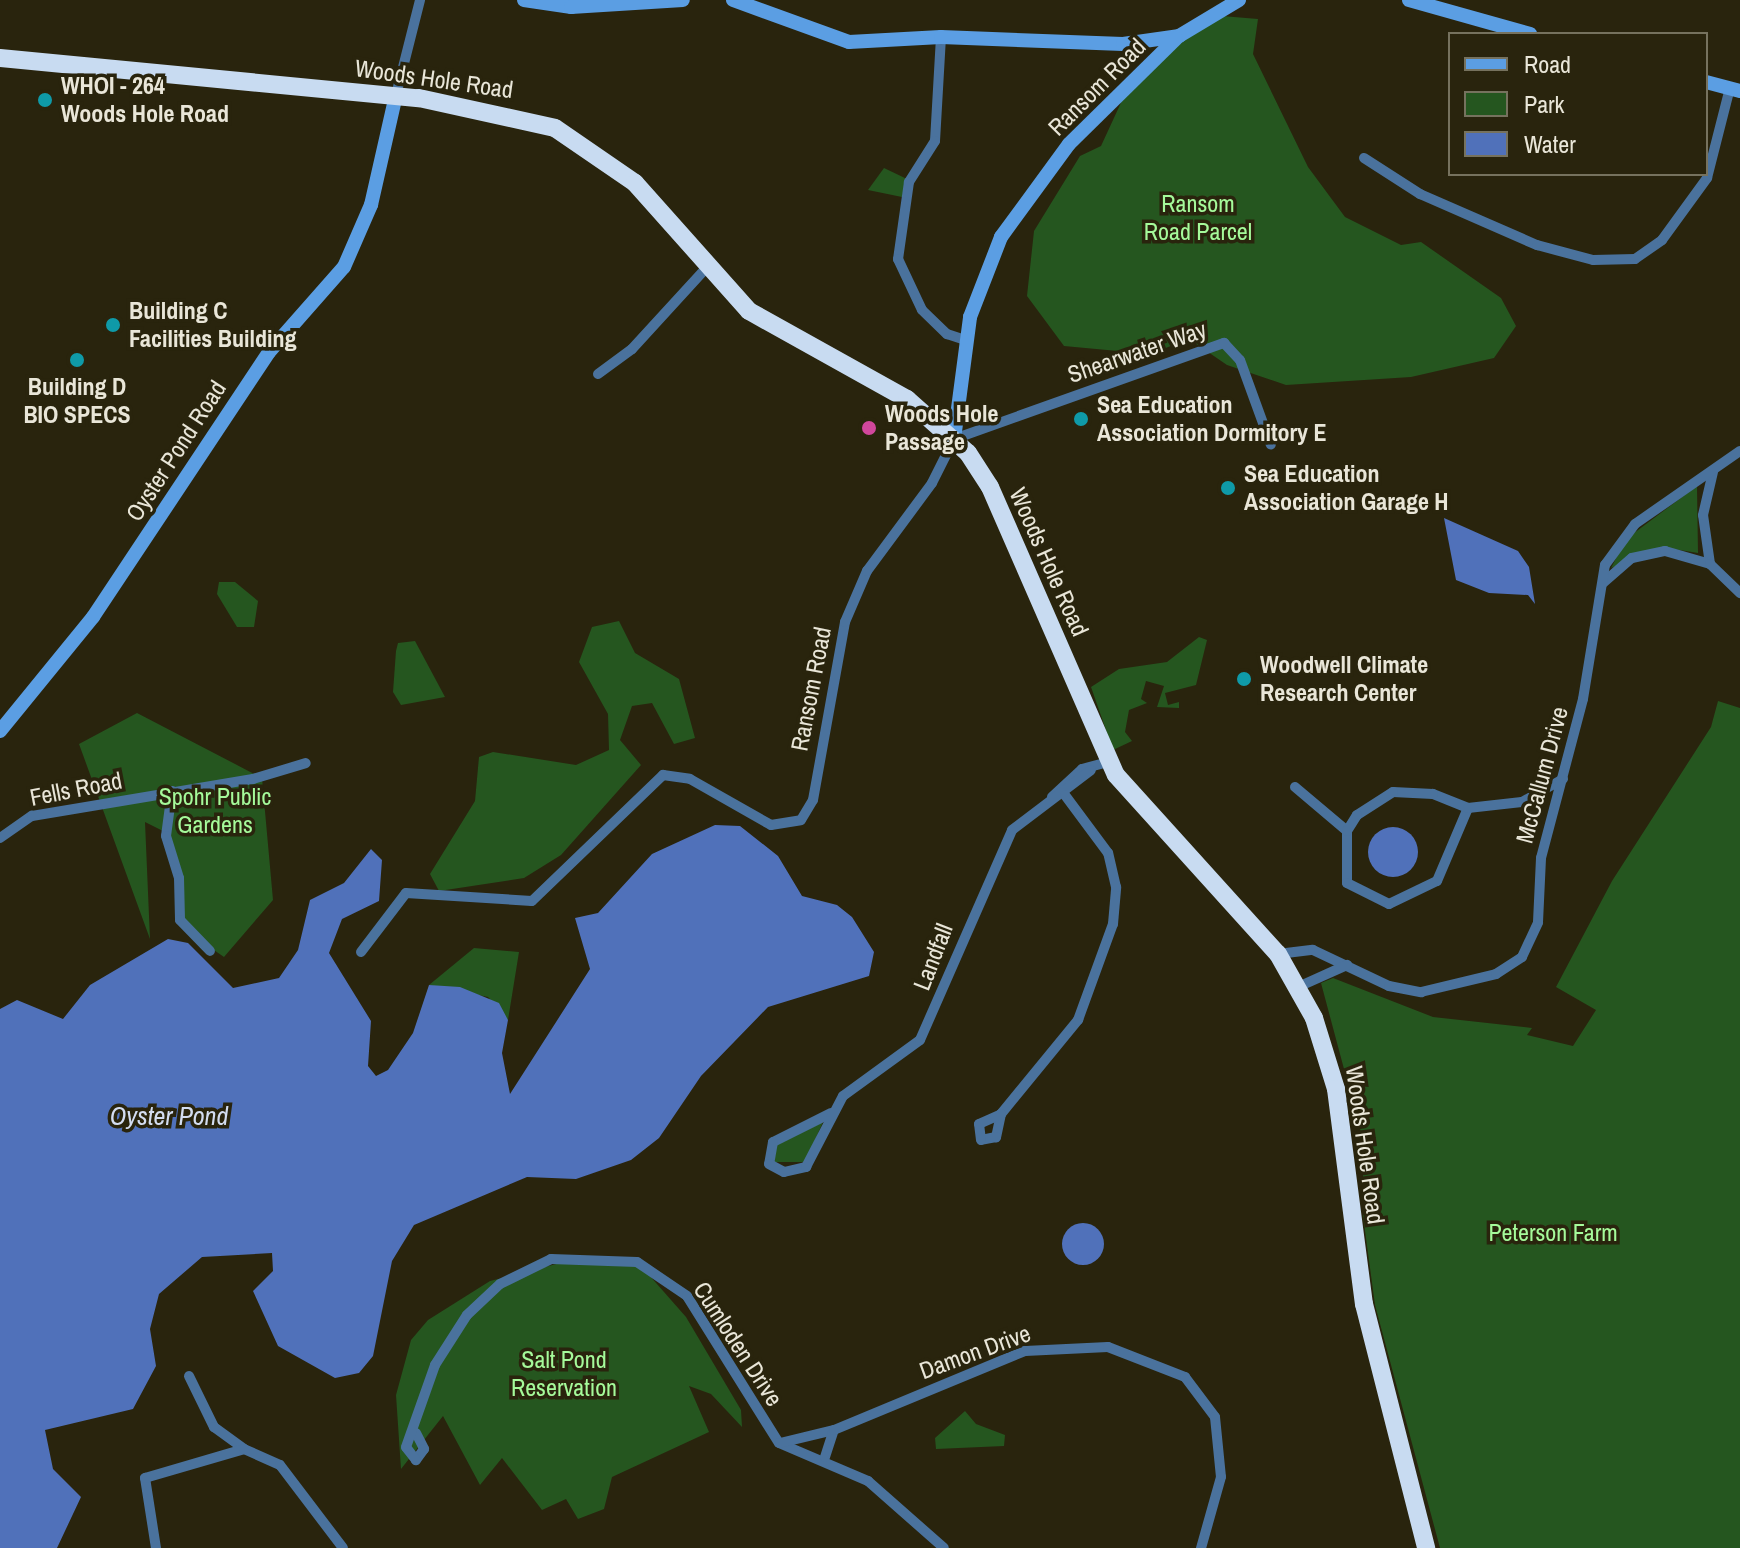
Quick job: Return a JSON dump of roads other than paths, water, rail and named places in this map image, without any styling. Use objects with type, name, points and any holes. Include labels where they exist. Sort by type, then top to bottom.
[{"type":"highway","name":"Woods Hole Road","points":[[0,58],[396,95],[480,106],[555,128],[635,183],[708,266],[775,331],[876,379],[954,439],[990,487],[1100,766],[1278,954],[1298,987],[1333,1074],[1364,1304],[1426,1548]]},
{"type":"main road","points":[[524,0],[571,7],[683,0]]},
{"type":"main road","points":[[733,0],[836,41],[941,37],[1123,44],[1179,36],[1233,2]]},
{"type":"main road","points":[[1409,0],[1523,32]]},
{"type":"main road","name":"Ransom Road","points":[[954,439],[966,340],[987,264],[1028,196],[1069,144],[1179,36]]},
{"type":"main road","points":[[1708,83],[1735,90]]},
{"type":"main road","name":"Oyster Pond Road","points":[[0,731],[93,617],[269,352],[344,267],[371,205],[396,95]]},
{"type":"street","points":[[396,95],[420,0]]},
{"type":"street","points":[[941,37],[935,141],[909,182],[898,259],[922,310],[947,334],[966,340]]},
{"type":"street","points":[[1708,175],[1735,90]]},
{"type":"street","points":[[1364,158],[1420,194],[1537,245],[1593,260],[1635,259],[1662,240],[1708,176]]},
{"type":"street","points":[[598,374],[632,349],[708,266]]},
{"type":"street","name":"Shearwater Way","points":[[954,439],[1224,343],[1240,360],[1271,445]]},
{"type":"street","name":"Ransom Road","points":[[361,952],[406,893],[532,901],[663,775],[690,779],[771,825],[801,820],[813,800],[845,622],[867,571],[932,483],[954,439]]},
{"type":"street","name":"McCallum Drive","points":[[1278,954],[1302,948],[1421,992],[1516,963],[1538,922],[1541,858],[1563,779],[1598,589],[1623,536],[1740,451]]},
{"type":"street","points":[[1710,564],[1703,515],[1714,470]]},
{"type":"street","points":[[1598,589],[1648,552],[1710,564],[1740,593]]},
{"type":"street","name":"Fells Road","points":[[0,838],[32,816],[306,763]]},
{"type":"street","points":[[1052,797],[1065,795],[1100,766]]},
{"type":"street","name":"Landfall","points":[[831,1113],[773,1142],[769,1164],[784,1172],[806,1167],[831,1113],[851,1087],[910,1051],[925,1033],[1012,830],[1082,769],[1100,766]]},
{"type":"street","points":[[1468,808],[1442,875],[1399,903],[1371,899],[1347,883],[1347,831],[1357,815],[1393,792],[1433,794],[1468,808],[1522,802],[1563,779]]},
{"type":"street","points":[[1295,787],[1347,831]]},
{"type":"street","points":[[172,791],[166,836],[179,878],[180,920],[210,951]]},
{"type":"street","points":[[1001,1114],[1078,1020],[1113,924],[1116,887],[1108,853],[1065,795]]},
{"type":"street","points":[[1298,987],[1347,965]]},
{"type":"street","name":"Cumloden Drive","points":[[416,1433],[435,1365],[476,1304],[531,1267],[586,1255],[637,1262],[668,1277],[779,1443],[825,1457],[903,1506],[944,1548]]},
{"type":"street","name":"Damon Drive","points":[[779,1443],[834,1430],[1025,1351],[1108,1347],[1155,1360],[1185,1377],[1215,1417],[1221,1477],[1201,1548]]},
{"type":"street","points":[[189,1376],[214,1427],[244,1449]]},
{"type":"street","points":[[825,1457],[834,1430]]},
{"type":"street","points":[[156,1548],[145,1478],[244,1449],[262,1451],[280,1465],[343,1548]]},
{"type":"water","points":[[1444,518],[1518,551],[1529,567],[1535,604],[1528,595],[1489,593],[1456,580]]},
{"type":"water","name":"Oyster Pond","points":[[715,825],[740,826],[778,856],[802,896],[837,905],[852,917],[874,952],[869,976],[768,1007],[701,1076],[659,1138],[631,1160],[576,1179],[527,1177],[414,1225],[392,1261],[373,1356],[359,1373],[335,1378],[278,1346],[253,1291],[273,1271],[272,1253],[202,1257],[159,1294],[150,1329],[156,1366],[133,1409],[45,1430],[53,1469],[81,1497],[57,1548],[0,1548],[0,1009],[17,1000],[63,1019],[90,985],[168,939],[188,943],[233,988],[279,978],[298,950],[310,900],[344,883],[371,849],[382,860],[379,901],[342,919],[329,953],[371,1021],[368,1066],[376,1076],[388,1070],[413,1033],[429,985],[460,987],[499,1003],[508,1020],[502,1053],[510,1094],[590,969],[575,918],[598,913],[652,854]]},
{"type":"water","points":[[1393,827],[1411,834],[1418,852],[1411,870],[1393,877],[1375,870],[1368,852],[1375,834]]},
{"type":"water","points":[[1083,1223],[1098,1229],[1104,1244],[1098,1259],[1083,1265],[1068,1259],[1062,1244],[1068,1229]]},
{"type":"place","name":"WHOI - 264 Woods Hole Road","points":[[45,100]]},
{"type":"place","name":"Building C Facilities Building","points":[[113,325]]},
{"type":"place","name":"Building D BIO SPECS","points":[[77,360]]},
{"type":"place","name":"Sea Education Association Dormitory E","points":[[1081,419]]},
{"type":"place","name":"Woods Hole Passage","points":[[869,428]]},
{"type":"place","name":"Sea Education Association Garage H","points":[[1228,488]]},
{"type":"place","name":"Woodwell Climate Research Center","points":[[1244,679]]},
{"type":"park label","name":"Ransom Road Parcel","points":[[1198,218]]},
{"type":"park label","name":"Spohr Public Gardens","points":[[215,811]]},
{"type":"park label","name":"Peterson Farm","points":[[1553,1233]]},
{"type":"park label","name":"Salt Pond Reservation","points":[[564,1374]]}]
